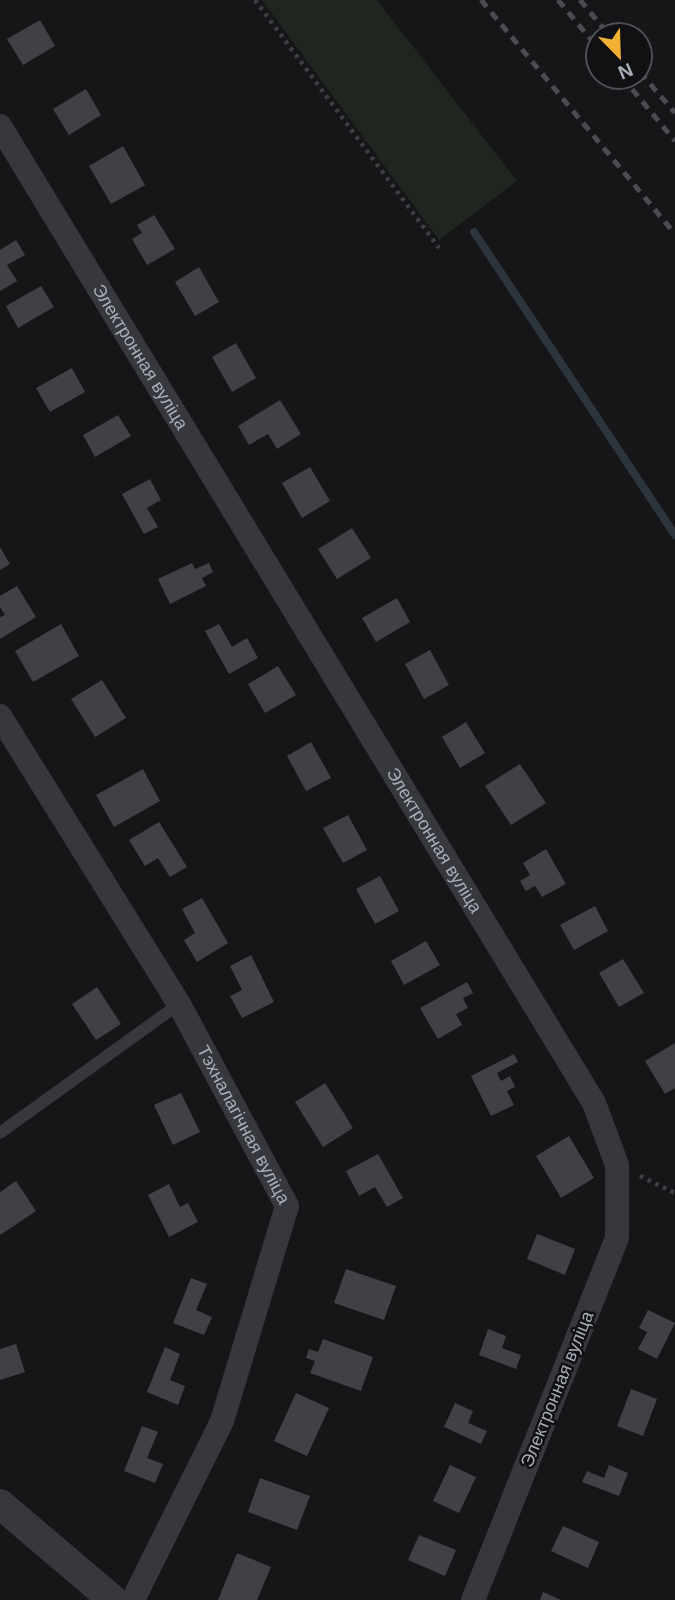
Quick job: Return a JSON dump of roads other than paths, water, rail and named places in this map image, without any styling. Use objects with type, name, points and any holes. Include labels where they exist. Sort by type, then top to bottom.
[{"type":"street","name":"Электронная вуліца","points":[[0,126],[594,1103],[617,1165],[617,1238],[473,1600]]},
{"type":"street","name":"Тэхналагічная вуліца","points":[[0,716],[179,1004],[287,1206],[222,1422],[133,1600]]},
{"type":"street","points":[[0,1504],[113,1600]]},
{"type":"lane","points":[[0,1133],[179,1004]]},
{"type":"waterway","points":[[474,232],[675,535]]},
{"type":"railway","points":[[481,0],[675,234]]},
{"type":"railway","points":[[558,0],[584,31]]},
{"type":"railway","points":[[580,0],[597,21]]},
{"type":"railway","points":[[654,88],[675,113]]},
{"type":"railway","points":[[634,91],[675,141]]}]
